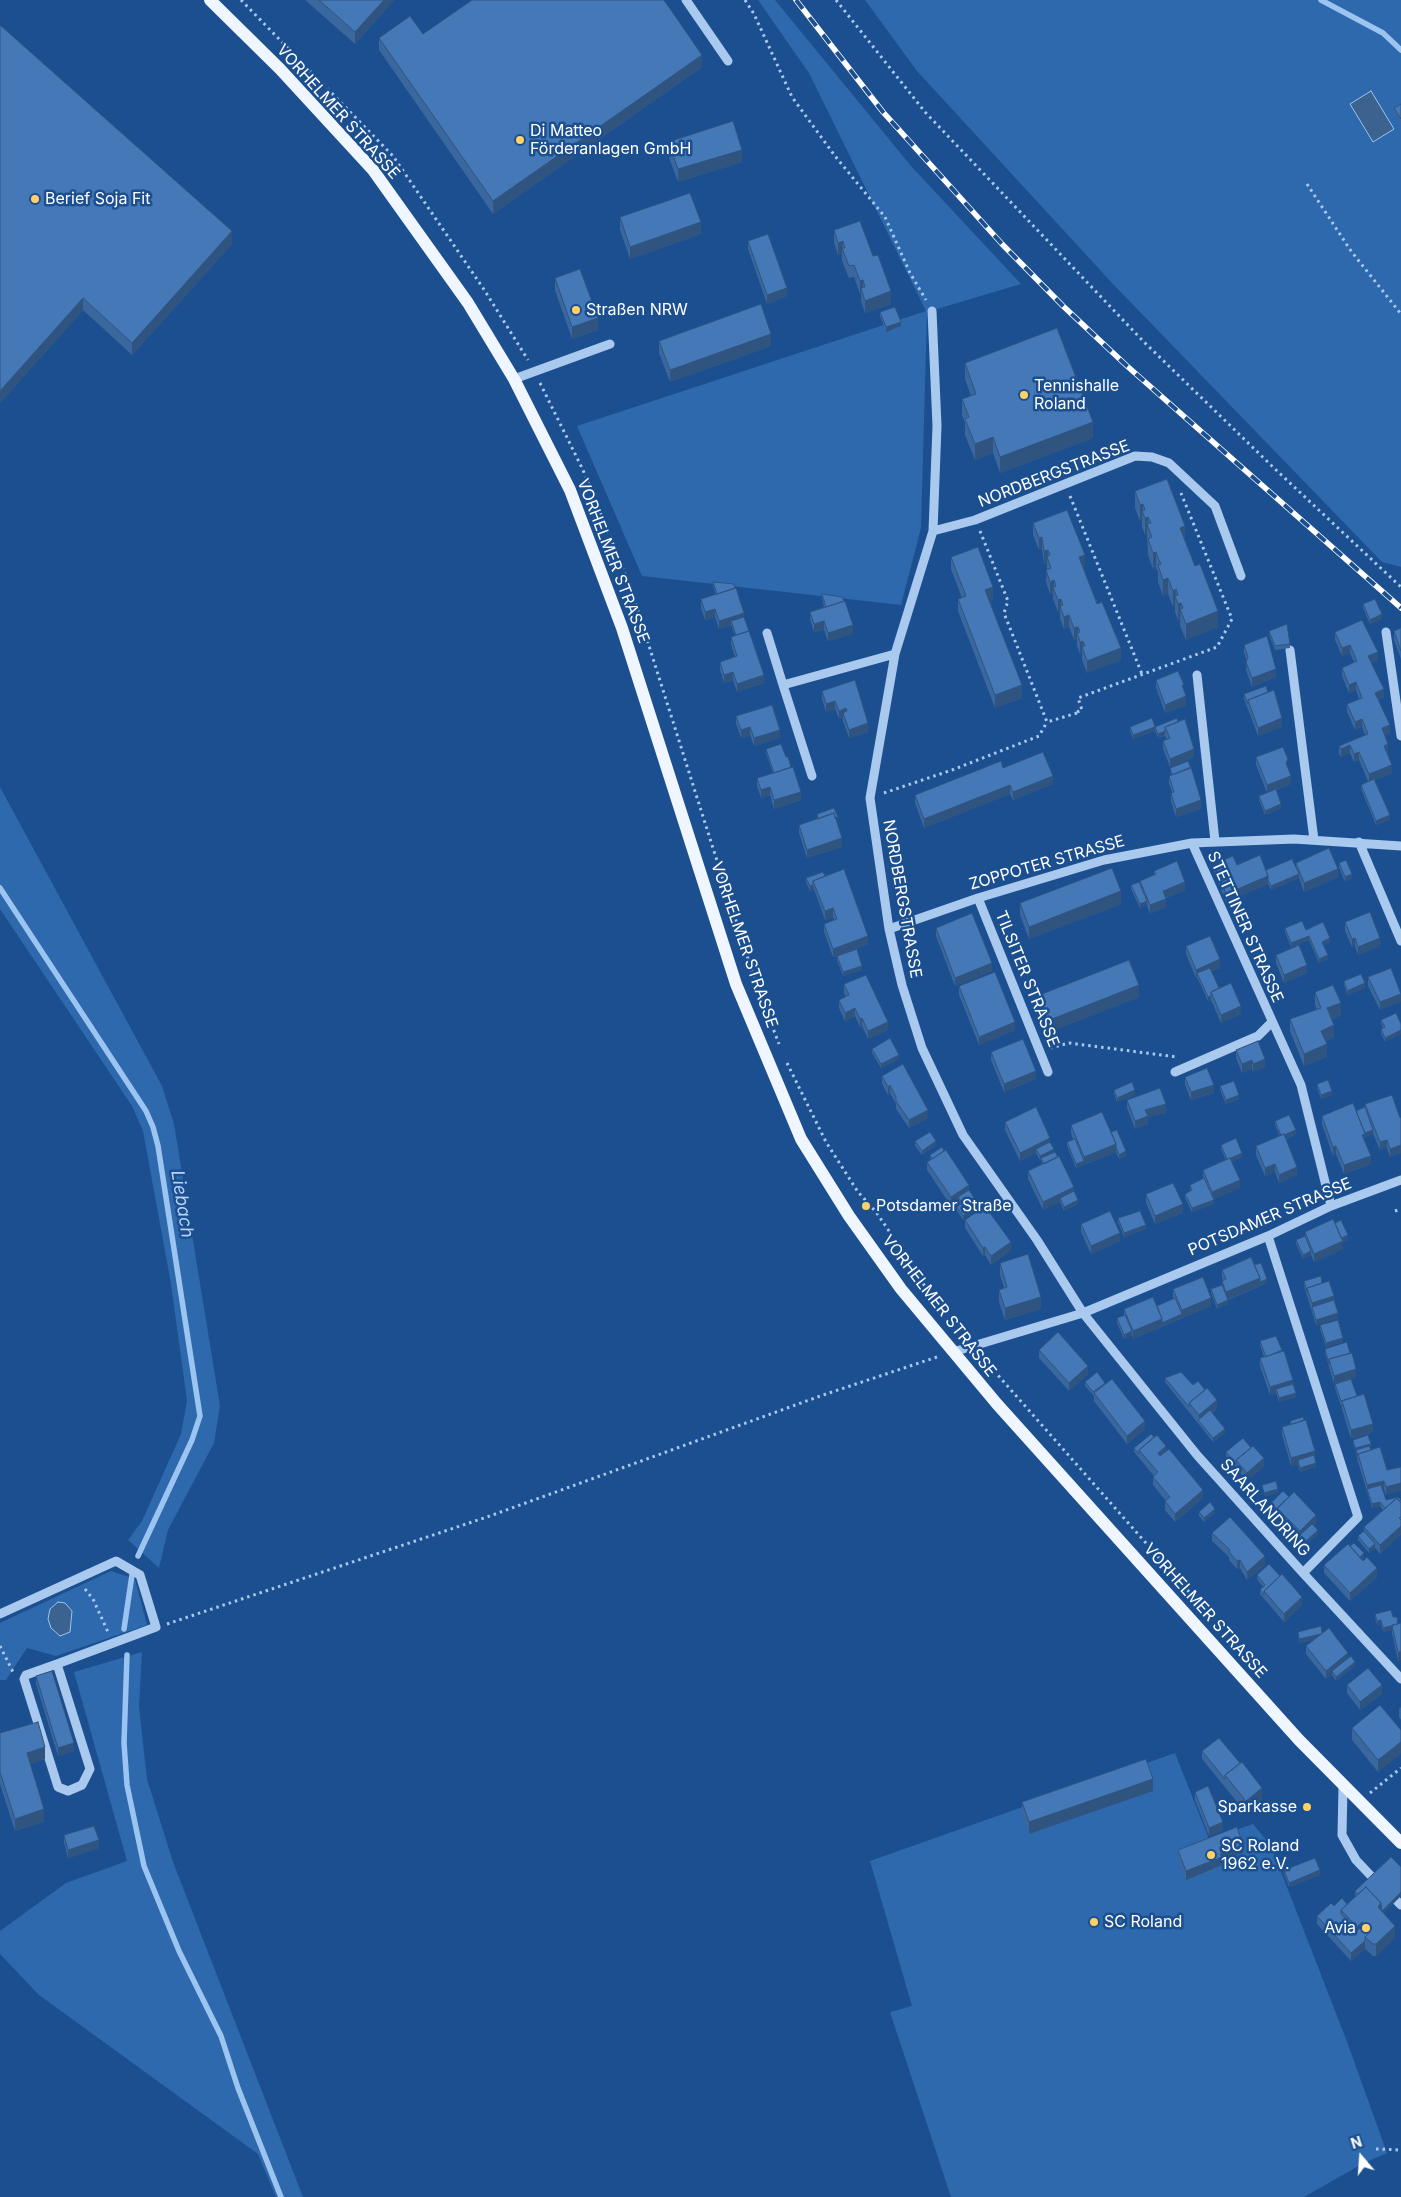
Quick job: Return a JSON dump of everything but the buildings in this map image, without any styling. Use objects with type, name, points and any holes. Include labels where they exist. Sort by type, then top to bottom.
[{"type":"main road","name":"VORHELMER STRASSE","points":[[210,0],[280,69],[373,170],[468,303],[514,379],[570,490],[622,628],[736,984],[801,1140],[849,1216],[901,1289],[997,1404],[1343,1787],[1401,1843]]},
{"type":"street","points":[[686,0],[728,61]]},
{"type":"street","name":"NORDBERGSTRASSE","points":[[932,311],[937,426],[933,531],[895,654],[870,798],[890,929],[902,985],[922,1048],[963,1135],[1037,1240],[1083,1312]]},
{"type":"street","points":[[514,379],[534,370],[610,344]]},
{"type":"street","name":"NORDBERGSTRASSE","points":[[933,531],[975,520],[1135,456],[1152,457],[1170,463],[1215,506],[1241,576]]},
{"type":"street","points":[[1386,632],[1401,736]]},
{"type":"street","points":[[767,633],[812,776]]},
{"type":"street","points":[[1290,650],[1314,840]]},
{"type":"street","points":[[783,685],[895,654]]},
{"type":"street","points":[[1197,675],[1215,841]]},
{"type":"street","name":"ZOPPOTER STRASSE","points":[[890,929],[978,898],[1104,860],[1192,843],[1314,840],[1401,846]]},
{"type":"street","points":[[1359,842],[1401,941]]},
{"type":"street","name":"STETTINER STRASSE","points":[[1192,843],[1301,1086],[1331,1206]]},
{"type":"street","name":"TILSITER STRASSE","points":[[978,898],[1048,1072]]},
{"type":"street","name":"STETTINER STRASSE","points":[[1175,1072],[1258,1036],[1272,1022]]},
{"type":"street","name":"POTSDAMER STRASSE","points":[[953,1352],[1083,1312],[1268,1236],[1331,1206],[1401,1180]]},
{"type":"street","name":"SAARLANDRING","points":[[1083,1312],[1196,1456],[1303,1573],[1358,1517],[1268,1236]]},
{"type":"street","points":[[0,1614],[116,1561],[140,1575],[156,1627],[24,1676],[54,1779],[58,1787],[68,1791],[82,1785],[90,1769],[57,1664]]},
{"type":"street","points":[[1303,1573],[1401,1679]]},
{"type":"street","points":[[1343,1787],[1342,1834],[1356,1860],[1373,1878]]},
{"type":"path","points":[[241,0],[393,156],[485,291],[534,370],[583,470],[631,589],[756,984],[782,1050]]},
{"type":"path","points":[[745,0],[754,14],[792,97],[835,156],[885,217],[910,273],[932,311]]},
{"type":"path","points":[[836,0],[925,112],[1136,333],[1275,470],[1401,588]]},
{"type":"path","points":[[1307,184],[1351,251],[1401,314]]},
{"type":"path","points":[[870,798],[952,770],[1039,736],[1047,722],[1082,710],[1078,698],[1217,647],[1232,619],[1178,486],[1181,474]]},
{"type":"path","points":[[1065,484],[1142,674]]},
{"type":"path","points":[[975,520],[1008,602],[1004,612],[1047,722]]},
{"type":"path","points":[[1040,1051],[1069,1043],[1202,1060]]},
{"type":"path","points":[[785,1059],[826,1142],[858,1192],[876,1212],[893,1236],[941,1311]]},
{"type":"path","points":[[1395,1211],[1401,1209]]},
{"type":"path","points":[[972,1346],[1194,1598]]},
{"type":"path","points":[[156,1627],[487,1517],[823,1395],[953,1352]]},
{"type":"path","points":[[77,1579],[93,1599],[113,1644]]},
{"type":"path","points":[[0,1646],[15,1675],[24,1676]]},
{"type":"path","points":[[1360,1802],[1401,1768]]},
{"type":"path","points":[[1365,1786],[1377,1798]]},
{"type":"path","points":[[1376,2148],[1401,2150]]},
{"type":"shaded area","points":[[758,0],[775,0],[911,166],[1021,284],[927,312],[921,528],[901,605],[642,576],[577,426],[926,311],[809,73]]},
{"type":"shaded area","points":[[865,0],[1401,0],[1401,567],[1382,562],[1112,283],[917,71]]},
{"type":"shaded area","points":[[1371,91],[1394,129],[1373,142],[1350,104]]},
{"type":"shaded area","points":[[0,787],[162,1086],[174,1124],[220,1406],[214,1443],[168,1530],[159,1568],[128,1540],[142,1521],[181,1434],[187,1401],[171,1284],[143,1131],[132,1106],[0,909]]},
{"type":"shaded area","points":[[111,1571],[135,1579],[147,1625],[56,1656],[27,1648],[6,1680],[0,1680],[0,1623]]},
{"type":"shaded area","points":[[58,1602],[65,1603],[72,1611],[70,1632],[60,1636],[51,1628],[48,1619],[50,1609]]},
{"type":"shaded area","points":[[142,1652],[139,1707],[147,1779],[173,1862],[303,2197],[276,2197],[258,2154],[39,1995],[0,1954],[0,1931],[66,1883],[127,1861],[74,1672]]},
{"type":"shaded area","name":"SC Roland","points":[[1175,1753],[1209,1839],[1253,1824],[1271,1846],[1346,2039],[1387,2153],[1362,2164],[1304,2197],[951,2197],[890,2012],[912,2006],[870,1861]]},
{"type":"waterway","points":[[1321,0],[1383,33],[1401,50]]},
{"type":"waterway","name":"Liebach","points":[[0,888],[146,1111],[158,1146],[200,1416],[192,1440],[138,1556]]},
{"type":"waterway","points":[[124,1629],[132,1575]]},
{"type":"waterway","points":[[127,1655],[124,1743],[127,1785],[144,1866],[179,1951],[221,2036],[238,2088],[281,2197]]},
{"type":"railway","points":[[796,0],[883,112],[1002,244],[1063,306],[1127,366],[1401,608]]},
{"type":"place","name":"Di Matteo Förderanlagen GmbH","points":[[520,140]]},
{"type":"place","name":"Berief Soja Fit","points":[[35,199]]},
{"type":"place","name":"Straßen NRW","points":[[576,310]]},
{"type":"place","name":"Tennishalle Roland","points":[[1024,395]]},
{"type":"place","name":"Potsdamer Straße","points":[[866,1206]]},
{"type":"place","name":"Sparkasse","points":[[1307,1807]]},
{"type":"place","name":"SC Roland 1962 e.V.","points":[[1211,1855]]},
{"type":"place","name":"SC Roland","points":[[1094,1922]]},
{"type":"place","name":"Avia","points":[[1366,1928]]}]
